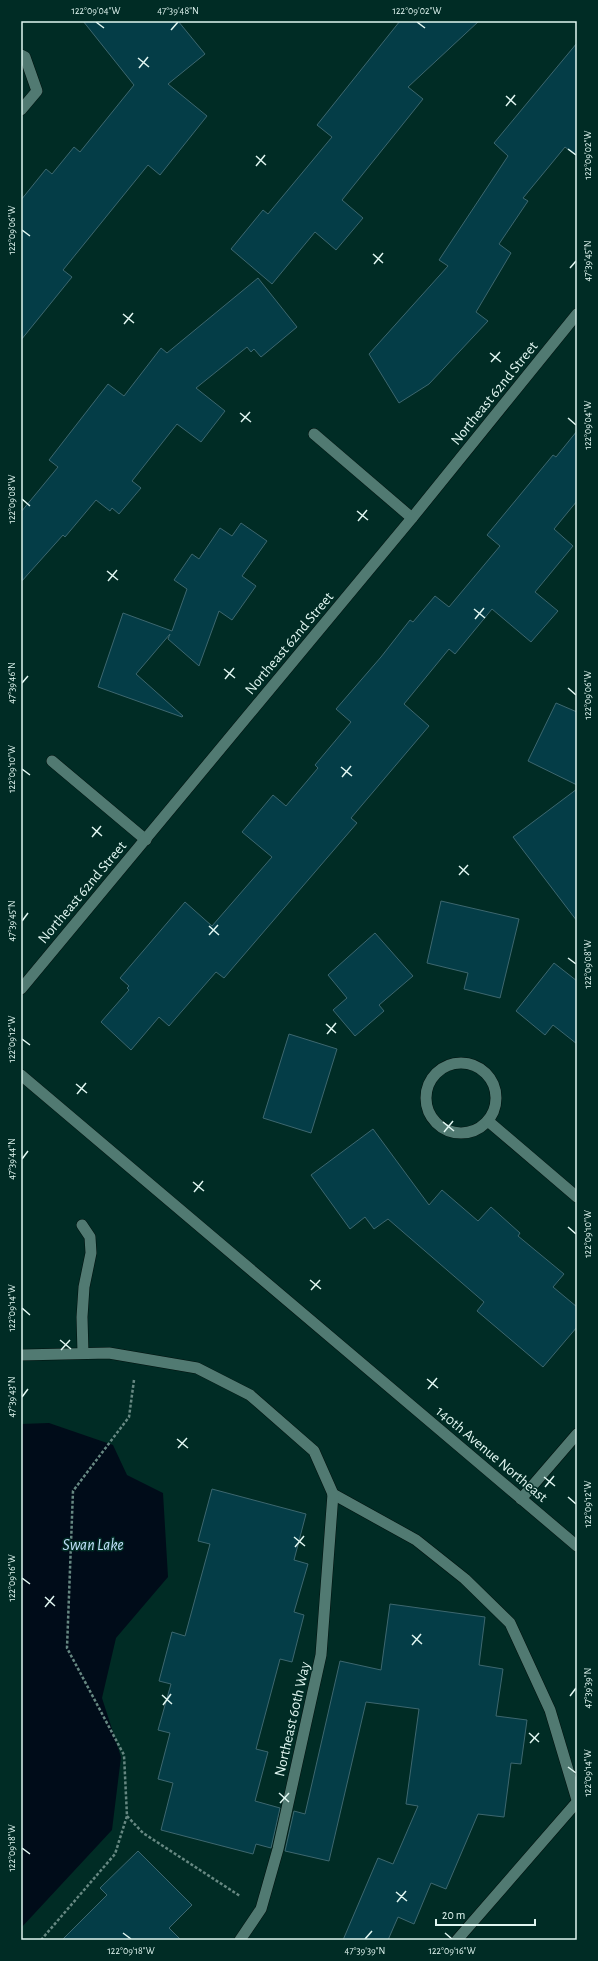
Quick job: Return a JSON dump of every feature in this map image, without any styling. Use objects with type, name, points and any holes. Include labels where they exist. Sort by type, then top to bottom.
[{"type":"street","points":[[21,54],[25,57],[37,90],[21,110]]},
{"type":"street","name":"Northeast 62nd Street","points":[[21,989],[412,518],[577,314]]},
{"type":"street","points":[[314,434],[412,518]]},
{"type":"street","points":[[52,761],[146,840]]},
{"type":"street","points":[[459,1063],[472,1064],[484,1071],[492,1082],[496,1095],[494,1108],[488,1120],[477,1129],[464,1133],[450,1131],[438,1124],[430,1113],[426,1100],[428,1087],[435,1075],[445,1066],[459,1063]]},
{"type":"street","name":"140th Avenue Northeast","points":[[21,1075],[577,1546]]},
{"type":"street","points":[[488,1120],[577,1197]]},
{"type":"street","points":[[82,1225],[90,1237],[91,1254],[84,1287],[82,1317],[83,1353]]},
{"type":"street","points":[[21,1355],[109,1353],[197,1368],[250,1395],[314,1451],[333,1494],[416,1540],[465,1579],[510,1623],[550,1710],[577,1801],[457,1940]]},
{"type":"street","points":[[522,1499],[577,1434]]},
{"type":"street","name":"Northeast 60th Way","points":[[240,1940],[261,1909],[278,1849],[321,1655],[333,1494]]},
{"type":"path","points":[[41,1940],[115,1854],[127,1816],[124,1754],[67,1648],[73,1491],[129,1417],[136,1358]]},
{"type":"path","points":[[127,1816],[143,1833],[261,1909]]},
{"type":"water","name":"Swan Lake","points":[[49,1423],[113,1445],[127,1475],[163,1493],[168,1577],[116,1638],[102,1698],[121,1757],[112,1830],[21,1928],[21,1424]]},
{"type":"building","points":[[83,21],[178,21],[205,54],[168,84],[207,116],[160,175],[148,165],[63,270],[72,277],[21,340],[21,200],[46,169],[52,174],[74,147],[80,152],[134,85]]},
{"type":"building","points":[[400,21],[479,21],[408,87],[423,99],[342,200],[363,218],[336,250],[315,232],[272,284],[231,249],[263,210],[268,214],[332,137],[317,125]]},
{"type":"building","points":[[577,43],[577,156],[565,147],[523,198],[528,201],[499,244],[511,253],[476,312],[488,321],[429,384],[399,403],[369,354],[448,266],[439,260],[508,156],[494,143]]},
{"type":"building","points":[[258,278],[297,327],[261,357],[254,349],[251,352],[247,347],[196,388],[225,411],[201,442],[177,424],[132,481],[141,488],[119,514],[112,508],[110,511],[96,500],[65,537],[63,535],[21,582],[21,512],[58,467],[49,460],[108,384],[124,396],[161,348],[167,353]]},
{"type":"building","points":[[577,431],[577,501],[554,529],[573,546],[535,592],[558,611],[531,642],[492,609],[455,654],[449,649],[404,704],[429,726],[351,818],[357,823],[224,978],[216,972],[169,1026],[159,1017],[131,1050],[101,1022],[129,990],[127,988],[129,986],[120,978],[185,902],[212,926],[272,857],[242,832],[273,795],[286,806],[318,768],[315,765],[351,722],[336,709],[381,657],[410,620],[413,622],[435,596],[449,607],[500,546],[487,535],[553,455],[556,457]]},
{"type":"building","points":[[241,523],[267,541],[242,576],[256,586],[232,620],[219,611],[199,666],[168,639],[170,634],[136,674],[183,716],[182,717],[98,687],[123,613],[172,631],[187,589],[174,580],[192,554],[199,559],[220,528],[232,536]]},
{"type":"building","points":[[556,703],[577,712],[577,785],[528,761]]},
{"type":"building","points":[[577,789],[577,921],[513,837]]},
{"type":"building","points":[[441,901],[519,919],[500,998],[464,989],[468,973],[427,963]]},
{"type":"building","points":[[375,933],[413,976],[379,1005],[384,1011],[355,1036],[333,1010],[347,998],[328,975]]},
{"type":"building","points":[[554,963],[577,981],[577,1044],[553,1025],[545,1035],[516,1011]]},
{"type":"building","points":[[289,1034],[337,1049],[311,1133],[263,1118]]},
{"type":"building","points":[[373,1129],[429,1205],[442,1190],[478,1221],[491,1207],[520,1233],[518,1236],[564,1274],[553,1287],[577,1307],[577,1327],[543,1367],[477,1311],[484,1302],[388,1219],[374,1229],[365,1217],[350,1229],[311,1175]]},
{"type":"building","points":[[212,1489],[306,1514],[294,1560],[308,1564],[294,1612],[304,1615],[292,1662],[280,1659],[256,1749],[268,1752],[255,1801],[280,1808],[271,1848],[256,1844],[253,1854],[161,1830],[173,1783],[158,1779],[170,1733],[158,1730],[171,1684],[159,1681],[172,1632],[185,1636],[210,1544],[198,1541]]},
{"type":"building","points":[[390,1604],[485,1617],[479,1665],[503,1669],[496,1716],[527,1720],[521,1764],[511,1763],[504,1817],[478,1814],[446,1889],[431,1883],[414,1924],[398,1917],[388,1940],[343,1940],[378,1858],[393,1864],[418,1806],[406,1804],[419,1709],[366,1702],[329,1861],[285,1851],[294,1811],[305,1814],[340,1661],[381,1670]]},
{"type":"building","points":[[138,1851],[192,1905],[169,1928],[181,1940],[62,1940],[107,1895],[100,1888]]}]
